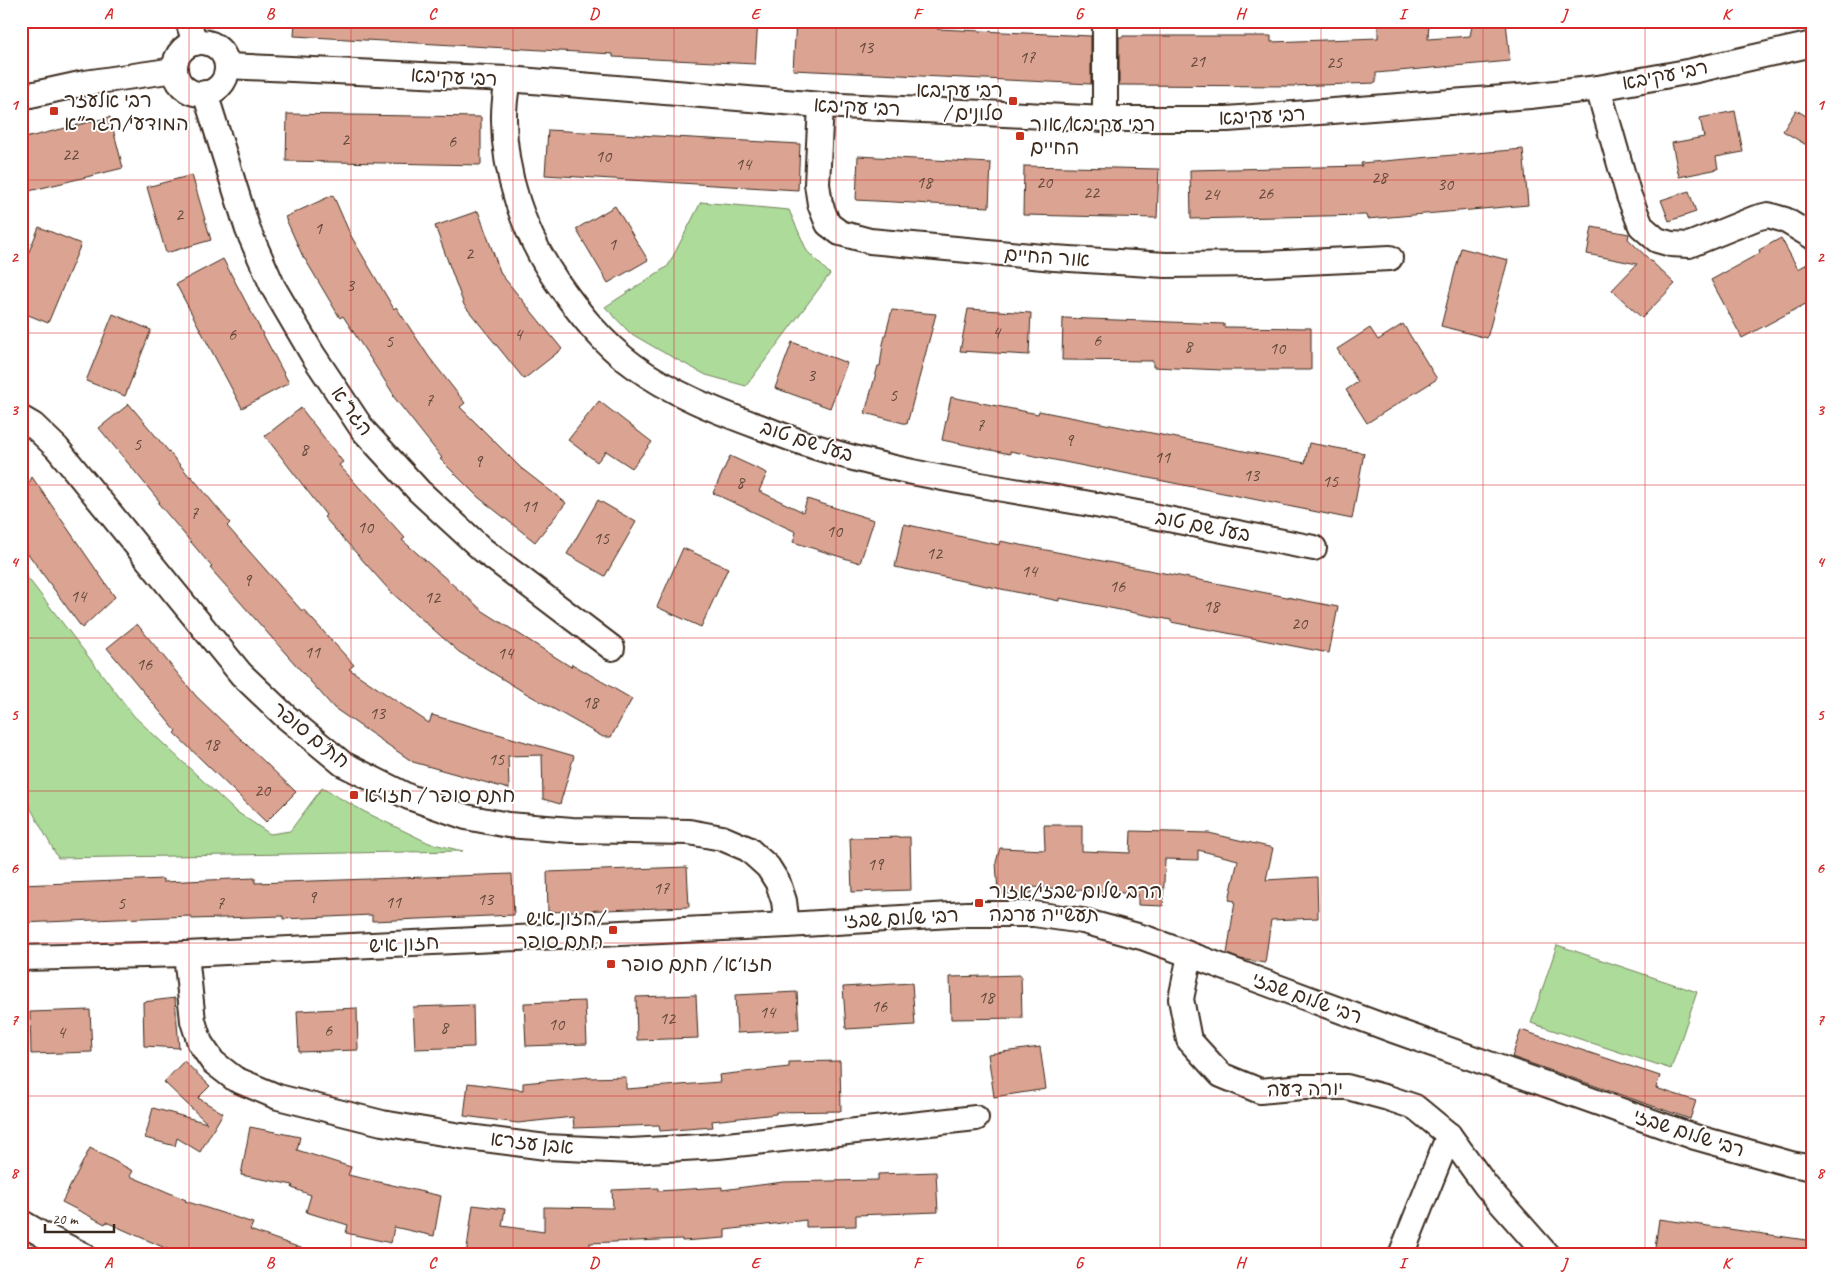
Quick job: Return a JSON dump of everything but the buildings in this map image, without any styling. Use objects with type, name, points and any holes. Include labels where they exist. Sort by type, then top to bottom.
[{"type":"street","points":[[1105,21],[1105,119]]},
{"type":"street","points":[[191,32],[202,42],[216,47],[222,52],[227,66],[224,81],[219,87],[197,94],[189,91],[177,79],[175,70],[178,56],[188,45],[191,32]]},
{"type":"street","name":"רבי עקיבא","points":[[227,66],[508,79],[821,105],[1105,119],[1227,119],[1530,96],[1598,88],[1692,71],[1813,44]]},
{"type":"street","points":[[21,97],[85,83],[175,70]]},
{"type":"street","name":"בעל שם טוב","points":[[508,79],[504,115],[507,154],[514,188],[526,226],[546,266],[602,340],[634,366],[684,396],[736,418],[819,448],[893,467],[978,485],[1091,504],[1314,548]]},
{"type":"street","points":[[1598,88],[1629,196],[1641,226],[1657,240],[1671,244],[1689,245],[1768,215],[1785,220],[1813,237]]},
{"type":"street","name":"הגר\"א","points":[[205,93],[248,230],[273,287],[313,355],[363,430],[419,491],[483,550],[612,648]]},
{"type":"street","name":"אור החיים","points":[[821,105],[817,184],[820,204],[828,224],[840,233],[870,241],[1054,258],[1166,265],[1263,264],[1390,258]]},
{"type":"street","name":"חת\"ם סופר","points":[[21,418],[33,425],[57,448],[241,674],[285,716],[343,764],[409,797],[466,817],[508,825],[572,830],[689,832],[722,838],[748,849],[768,867],[778,883],[784,901],[787,925]]},
{"type":"street","name":"רבי שלום שבזי","points":[[787,925],[967,914],[1034,914],[1083,921],[1145,938],[1393,1030],[1695,1137],[1790,1164],[1813,1168]]},
{"type":"street","name":"חזון איש","points":[[21,958],[186,954],[787,925]]},
{"type":"street","name":"אבן עזרא","points":[[186,954],[193,1021],[200,1044],[213,1062],[235,1079],[278,1097],[382,1123],[546,1147],[631,1151],[718,1146],[976,1118]]},
{"type":"street","name":"יורה דעה","points":[[1190,955],[1181,999],[1189,1040],[1221,1076],[1260,1091],[1302,1087],[1347,1087],[1415,1107],[1449,1135],[1486,1186],[1547,1255]]},
{"type":"street","points":[[1401,1255],[1449,1135]]},
{"type":"street","points":[[21,1222],[84,1255]]},
{"type":"green space","points":[[701,202],[789,210],[807,251],[830,274],[746,386],[706,375],[659,350],[630,333],[605,307],[668,266]]},
{"type":"green space","points":[[21,569],[134,716],[234,810],[270,834],[290,831],[322,788],[365,812],[429,843],[463,851],[58,858],[21,791]]},
{"type":"green space","points":[[1557,945],[1697,992],[1671,1069],[1531,1023]]},
{"type":"place","name":"רבי עקיבא / סלונים","points":[[1013,101]]},
{"type":"place","name":"רבי אלעזר המודעי/הגר״א","points":[[54,111]]},
{"type":"place","name":"רבי עקיבא/אור החיים","points":[[1020,136]]},
{"type":"place","name":"חתם סופר / חזו׳א","points":[[354,795]]},
{"type":"place","name":"הרב שלום שבזי/אזור תעשייה ערבה","points":[[979,903]]},
{"type":"place","name":"חזון איש/ חתם סופר","points":[[613,930]]},
{"type":"place","name":"חזו׳א / חתם סופר","points":[[611,964]]}]
